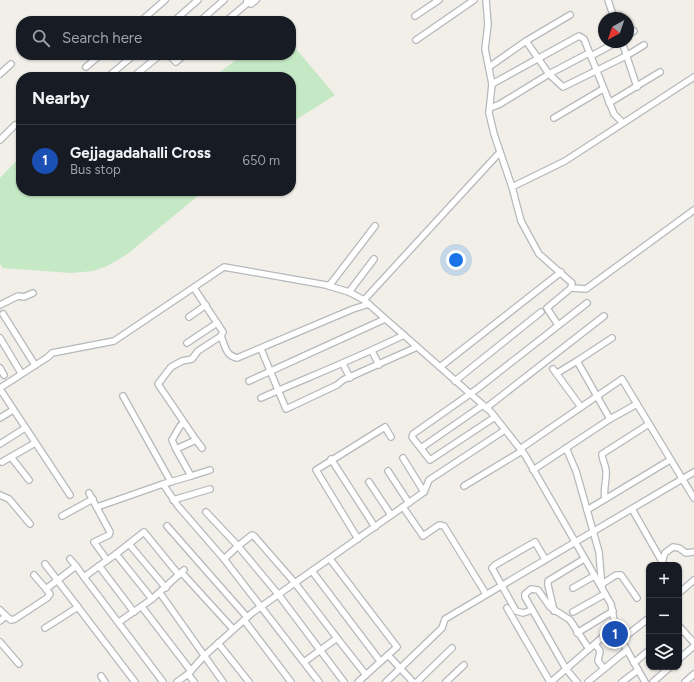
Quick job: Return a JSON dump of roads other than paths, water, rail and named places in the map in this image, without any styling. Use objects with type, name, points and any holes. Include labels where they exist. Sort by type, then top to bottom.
[{"type":"street","points":[[147,16],[165,0]]},
{"type":"street","points":[[180,16],[198,0]]},
{"type":"street","points":[[206,16],[224,0]]},
{"type":"street","points":[[232,16],[248,1],[250,4],[256,0]]},
{"type":"street","points":[[415,16],[439,0]]},
{"type":"street","points":[[416,40],[474,0]]},
{"type":"street","points":[[486,0],[488,24],[485,49],[492,84],[490,108],[494,134],[512,187],[521,220],[539,254],[572,283],[570,288],[547,308],[558,325]]},
{"type":"street","points":[[608,0],[612,12]]},
{"type":"street","points":[[489,67],[526,41],[570,15]]},
{"type":"street","points":[[492,84],[580,36],[584,39],[614,114],[623,123]]},
{"type":"street","points":[[526,41],[549,74],[563,87],[626,56],[644,45]]},
{"type":"street","points":[[490,108],[500,104],[549,74],[605,48]]},
{"type":"street","points":[[624,48],[638,87]]},
{"type":"street","points":[[86,67],[94,60]]},
{"type":"street","points":[[114,72],[128,60]]},
{"type":"street","points":[[139,72],[154,60]]},
{"type":"street","points":[[0,74],[11,64]]},
{"type":"street","points":[[609,103],[638,87],[660,72]]},
{"type":"street","points":[[512,187],[565,161],[694,77]]},
{"type":"street","points":[[554,118],[603,89]]},
{"type":"street","points":[[0,140],[15,125]]},
{"type":"street","points":[[364,300],[500,152]]},
{"type":"street","points":[[570,288],[586,289],[694,210]]},
{"type":"street","points":[[329,286],[375,226]]},
{"type":"street","points":[[350,292],[374,259]]},
{"type":"street","points":[[70,494],[0,389],[21,373],[57,351],[114,342],[194,288],[211,274],[224,267],[329,286],[350,292],[364,300],[470,393],[495,417],[521,450],[603,590],[613,611],[612,633]]},
{"type":"street","points":[[440,367],[561,272]]},
{"type":"street","points":[[194,288],[223,332],[221,336],[228,353],[231,357],[237,358],[353,309],[369,304]]},
{"type":"street","points":[[0,305],[18,296],[24,297],[33,293]]},
{"type":"street","points":[[495,417],[430,460],[412,437],[413,434],[470,393],[587,303]]},
{"type":"street","points":[[188,317],[206,305]]},
{"type":"street","points":[[456,381],[541,312]]},
{"type":"street","points":[[3,314],[35,365]]},
{"type":"street","points":[[421,448],[484,406],[604,316]]},
{"type":"street","points":[[249,381],[385,319]]},
{"type":"street","points":[[187,342],[217,323]]},
{"type":"street","points":[[261,398],[343,364],[404,335]]},
{"type":"street","points":[[202,448],[187,424],[184,423],[158,384],[166,375],[170,367],[182,361],[192,359],[198,352],[221,336]]},
{"type":"street","points":[[0,338],[21,373]]},
{"type":"street","points":[[559,372],[612,338]]},
{"type":"street","points":[[261,349],[269,372],[286,408],[337,385],[343,380],[417,347]]},
{"type":"street","points":[[372,351],[378,365]]},
{"type":"street","points":[[577,361],[598,395],[610,419]]},
{"type":"street","points":[[343,364],[350,378]]},
{"type":"street","points":[[0,368],[4,375]]},
{"type":"street","points":[[553,369],[581,407]]},
{"type":"street","points":[[464,486],[521,450],[622,379],[694,498]]},
{"type":"street","points":[[122,396],[171,482]]},
{"type":"street","points":[[533,470],[610,419],[637,404]]},
{"type":"street","points":[[0,418],[13,410]]},
{"type":"street","points":[[184,423],[180,426],[172,440],[191,476]]},
{"type":"street","points":[[605,499],[603,490],[606,485],[606,471],[602,454],[649,424]]},
{"type":"street","points":[[358,539],[316,472],[317,468],[385,427],[391,437]]},
{"type":"street","points":[[0,444],[25,428]]},
{"type":"street","points":[[177,682],[189,673],[204,656],[245,618],[424,492],[429,480],[505,430]]},
{"type":"street","points":[[176,449],[196,440]]},
{"type":"street","points":[[2,462],[36,444]]},
{"type":"street","points":[[566,448],[576,471],[599,552],[603,590]]},
{"type":"street","points":[[12,456],[29,480]]},
{"type":"street","points":[[403,458],[424,492]]},
{"type":"street","points":[[331,459],[375,527]]},
{"type":"street","points":[[587,510],[670,460]]},
{"type":"street","points":[[97,508],[163,484],[210,470]]},
{"type":"street","points":[[388,471],[409,503]]},
{"type":"street","points":[[386,682],[442,628],[446,618],[694,472]]},
{"type":"street","points":[[369,482],[392,515]]},
{"type":"street","points":[[163,484],[173,500],[262,606],[319,682]]},
{"type":"street","points":[[173,500],[210,489]]},
{"type":"street","points":[[89,493],[110,532],[109,535],[94,542],[107,560]]},
{"type":"street","points":[[0,495],[9,499],[30,524]]},
{"type":"street","points":[[62,516],[93,499]]},
{"type":"street","points":[[403,506],[423,536],[439,525],[444,526],[486,594]]},
{"type":"street","points":[[632,509],[662,562]]},
{"type":"street","points":[[206,512],[238,546],[278,594],[344,682]]},
{"type":"street","points":[[167,526],[245,618],[292,682]]},
{"type":"street","points":[[84,577],[144,532],[233,629]]},
{"type":"street","points":[[224,559],[250,536],[254,536],[295,583],[366,675]]},
{"type":"street","points":[[532,610],[523,613],[517,612],[500,585],[492,568],[501,561],[535,542],[545,559]]},
{"type":"street","points":[[130,544],[166,588]]},
{"type":"street","points":[[663,562],[665,553],[673,547],[679,548],[686,553],[694,552]]},
{"type":"street","points":[[116,554],[152,599]]},
{"type":"street","points":[[70,559],[163,682]]},
{"type":"street","points":[[330,559],[397,648],[380,661],[358,682]]},
{"type":"street","points":[[554,611],[548,581],[584,559]]},
{"type":"street","points":[[46,564],[135,682]]},
{"type":"street","points":[[46,588],[76,566]]},
{"type":"street","points":[[99,566],[134,612]]},
{"type":"street","points":[[312,571],[380,661]]},
{"type":"street","points":[[119,622],[160,593],[182,573]]},
{"type":"street","points":[[0,610],[11,620],[15,619],[47,598],[50,594],[34,575]]},
{"type":"street","points":[[573,612],[603,590],[616,575],[621,575],[637,598]]},
{"type":"street","points":[[574,588],[594,576]]},
{"type":"street","points":[[682,589],[694,580]]},
{"type":"street","points":[[577,682],[566,669],[524,595],[531,589],[536,589],[541,592],[547,604],[554,611],[570,620],[577,633],[589,649]]},
{"type":"street","points":[[160,593],[223,682]]},
{"type":"street","points":[[45,628],[78,607]]},
{"type":"street","points":[[142,607],[194,682]]},
{"type":"street","points":[[507,608],[550,682],[605,635],[612,633],[619,636],[629,635],[646,621]]},
{"type":"street","points":[[577,633],[613,611]]},
{"type":"street","points":[[0,621],[6,616]]},
{"type":"street","points":[[682,630],[694,644],[682,656]]},
{"type":"street","points":[[619,636],[645,682]]},
{"type":"street","points":[[304,662],[337,638]]},
{"type":"street","points":[[0,642],[20,664]]},
{"type":"street","points":[[218,643],[249,682]]},
{"type":"street","points":[[595,644],[600,652],[598,661],[604,669]]},
{"type":"street","points":[[417,682],[452,648]]},
{"type":"street","points":[[588,682],[627,650]]},
{"type":"street","points":[[634,663],[646,653]]},
{"type":"street","points":[[388,655],[413,682]]},
{"type":"street","points":[[446,682],[464,665]]},
{"type":"street","points":[[622,682],[638,670]]},
{"type":"street","points":[[653,682],[667,670]]},
{"type":"street","points":[[685,682],[694,674]]},
{"type":"street","points":[[101,676],[105,682]]},
{"type":"place","name":"Gejjagadahalli Cross","points":[[615,634]]}]
